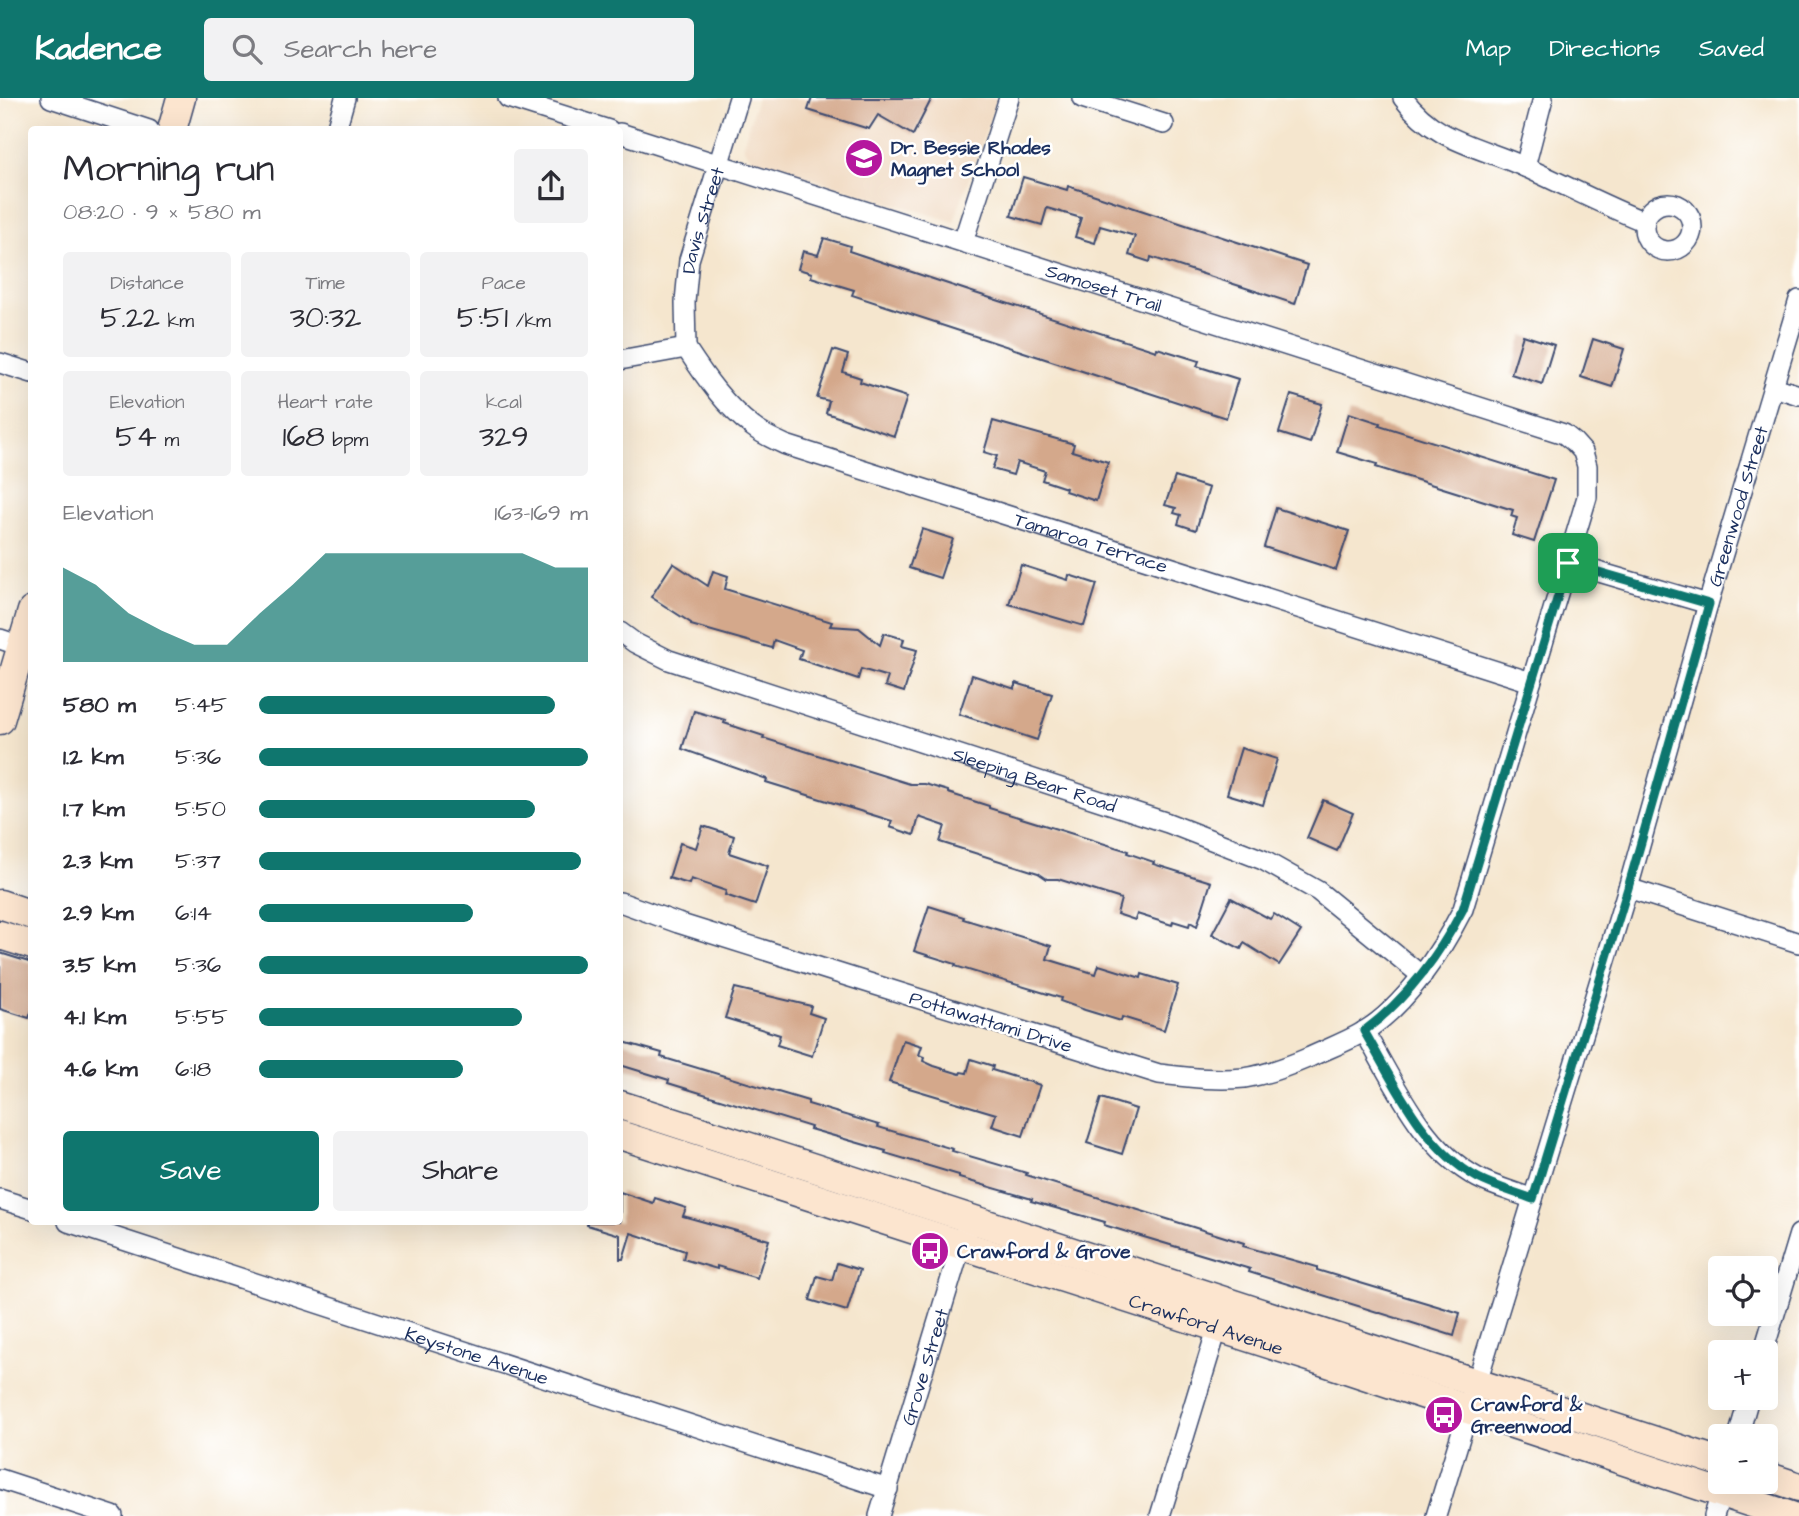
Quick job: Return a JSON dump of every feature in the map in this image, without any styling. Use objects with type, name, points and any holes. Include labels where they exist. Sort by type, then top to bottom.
[{"type":"main road","points":[[173,126],[181,98]]},
{"type":"main road","points":[[0,720],[11,643],[28,620]]},
{"type":"main road","points":[[0,904],[28,914]]},
{"type":"main road","points":[[0,935],[28,944]]},
{"type":"main road","name":"Crawford Avenue","points":[[623,1106],[1708,1458]]},
{"type":"main road","name":"Crawford Avenue","points":[[623,1136],[1468,1410],[1720,1497],[1791,1516]]},
{"type":"main road","points":[[1778,1480],[1799,1487]]},
{"type":"street","points":[[51,98],[137,126]]},
{"type":"street","points":[[337,126],[345,98]]},
{"type":"street","points":[[508,98],[596,126]]},
{"type":"street","name":"Davis Street","points":[[686,348],[685,302],[689,260],[738,98]]},
{"type":"street","points":[[962,242],[1009,98]]},
{"type":"street","points":[[1082,98],[1164,124]]},
{"type":"street","points":[[1403,98],[1415,114],[1446,137],[1525,167],[1645,222]]},
{"type":"street","points":[[1525,167],[1543,98]]},
{"type":"street","name":"Samoset Trail","points":[[623,134],[1563,435],[1583,452]]},
{"type":"street","name":"Greenwood Street","points":[[1436,1516],[1628,888],[1799,300]]},
{"type":"street","points":[[623,359],[686,348]]},
{"type":"street","name":"Tamaroa Terrace","points":[[686,348],[706,379],[730,407],[754,428],[786,446],[1531,682]]},
{"type":"street","points":[[0,363],[28,372]]},
{"type":"street","points":[[1774,387],[1799,395]]},
{"type":"street","name":"Pottawattami Drive","points":[[623,903],[678,923],[1158,1073],[1207,1079],[1244,1078],[1282,1068],[1364,1031],[1384,1016],[1422,976],[1438,955],[1463,909],[1587,498],[1587,466],[1583,452]]},
{"type":"street","points":[[1568,563],[1709,604]]},
{"type":"street","name":"Sleeping Bear Road","points":[[623,634],[669,660],[1168,823],[1263,860],[1318,891],[1422,976]]},
{"type":"street","points":[[1628,888],[1799,943]]},
{"type":"street","points":[[1364,1031],[1426,1133],[1444,1153],[1478,1178],[1533,1199]]},
{"type":"street","points":[[0,1199],[28,1208]]},
{"type":"street","name":"Grove Street","points":[[879,1516],[969,1218]]},
{"type":"street","name":"Keystone Avenue","points":[[77,1225],[888,1489]]},
{"type":"street","points":[[1767,1340],[1799,1234]]},
{"type":"street","points":[[1160,1516],[1226,1301]]},
{"type":"street","points":[[0,1479],[113,1516]]},
{"type":"shaded area","name":"Dr. Bessie Rhodes Magnet School","points":[[757,98],[997,98],[954,222],[754,161],[744,149],[744,142]]},
{"type":"building","points":[[812,98],[932,98],[913,135],[878,115],[869,129],[808,110]]},
{"type":"building","points":[[1023,177],[1067,190],[1068,186],[1307,265],[1295,304],[1151,257],[1150,262],[1129,255],[1135,236],[1100,226],[1095,243],[1075,237],[1081,218],[1047,208],[1042,225],[1011,216]]},
{"type":"building","points":[[824,238],[850,246],[849,251],[975,293],[1156,351],[1157,348],[1199,361],[1197,366],[1238,379],[1226,418],[852,295],[854,290],[811,277],[812,273],[798,269],[803,251],[818,255]]},
{"type":"building","points":[[1523,335],[1554,345],[1542,384],[1511,374]]},
{"type":"building","points":[[1593,339],[1624,349],[1612,387],[1581,377]]},
{"type":"building","points":[[833,350],[848,355],[843,372],[861,378],[860,382],[907,397],[894,436],[826,413],[829,401],[817,398]]},
{"type":"building","points":[[1291,395],[1322,404],[1310,443],[1279,433]]},
{"type":"building","points":[[1349,413],[1554,480],[1534,542],[1512,535],[1517,518],[1511,516],[1513,510],[1337,452]]},
{"type":"building","points":[[993,421],[1074,444],[1072,451],[1108,462],[1096,501],[1042,480],[1045,471],[1017,462],[1013,475],[992,469],[997,456],[984,452]]},
{"type":"building","points":[[1175,477],[1209,488],[1196,530],[1178,524],[1181,515],[1174,513],[1176,508],[1165,505]]},
{"type":"building","points":[[1276,508],[1349,531],[1336,570],[1264,547]]},
{"type":"building","points":[[922,529],[953,539],[940,578],[909,568]]},
{"type":"building","points":[[673,563],[708,586],[713,571],[728,576],[725,589],[832,622],[830,626],[859,628],[880,645],[884,633],[904,639],[902,646],[917,650],[904,692],[885,686],[888,677],[861,669],[858,679],[799,659],[802,650],[774,640],[772,648],[691,625],[651,597]]},
{"type":"building","points":[[1021,565],[1068,580],[1069,575],[1097,584],[1084,626],[1009,604]]},
{"type":"building","points":[[972,675],[1015,689],[1016,683],[1052,694],[1037,740],[959,714]]},
{"type":"building","points":[[694,711],[725,720],[724,723],[764,736],[763,738],[910,784],[925,784],[948,791],[989,808],[1128,851],[1127,853],[1154,862],[1153,864],[1211,882],[1197,926],[1190,922],[1189,926],[1173,921],[1172,925],[1137,914],[1135,920],[1117,914],[1121,899],[1058,879],[1047,879],[1038,873],[940,842],[945,826],[919,817],[914,835],[890,827],[892,821],[766,782],[767,779],[682,749]]},
{"type":"building","points":[[1241,748],[1277,759],[1263,805],[1227,794]]},
{"type":"building","points":[[1323,800],[1353,813],[1337,851],[1307,838]]},
{"type":"building","points":[[703,826],[734,836],[729,853],[768,866],[755,905],[691,879],[689,884],[669,878],[680,843],[696,848]]},
{"type":"building","points":[[1231,898],[1270,919],[1274,914],[1301,931],[1279,965],[1244,943],[1241,949],[1212,934]]},
{"type":"building","points":[[929,906],[1051,946],[1047,959],[1096,974],[1099,965],[1141,978],[1142,974],[1178,985],[1164,1030],[1122,1017],[1121,1021],[1085,1010],[1060,1001],[1061,998],[914,951]]},
{"type":"building","points":[[0,953],[28,962],[28,1018],[0,1009]]},
{"type":"building","points":[[735,988],[811,1006],[809,1013],[824,1018],[812,1056],[777,1045],[780,1035],[725,1018]]},
{"type":"building","points":[[903,1040],[922,1046],[919,1055],[924,1057],[923,1061],[934,1066],[960,1074],[967,1073],[971,1059],[993,1066],[992,1070],[1040,1085],[1023,1136],[992,1126],[996,1114],[889,1082]]},
{"type":"building","points":[[623,1042],[662,1053],[661,1057],[808,1101],[808,1104],[879,1125],[878,1127],[1244,1243],[1243,1246],[1317,1267],[1317,1270],[1460,1313],[1454,1336],[1249,1272],[1250,1269],[1104,1225],[1105,1222],[959,1178],[959,1175],[885,1153],[886,1151],[668,1083],[669,1080],[623,1066]]},
{"type":"building","points":[[1101,1098],[1136,1109],[1122,1154],[1087,1143]]},
{"type":"building","points":[[623,1193],[653,1203],[655,1198],[686,1208],[683,1216],[769,1240],[757,1278],[683,1259],[685,1251],[631,1233],[623,1259],[620,1259],[620,1235],[587,1225],[623,1225]]},
{"type":"building","points":[[837,1263],[860,1270],[847,1311],[810,1300],[817,1276],[832,1280]]},
{"type":"place","name":"Dr. Bessie Rhodes Magnet School","points":[[864,158]]},
{"type":"place","name":"Crawford & Grove","points":[[930,1251]]},
{"type":"place","name":"Crawford & Greenwood","points":[[1444,1415]]},
{"type":"route","points":[[1568,563],[1709,604],[1628,888],[1533,1199],[1478,1178],[1444,1153],[1426,1133],[1364,1031],[1384,1016],[1422,976],[1438,955],[1463,909],[1568,563]]}]
